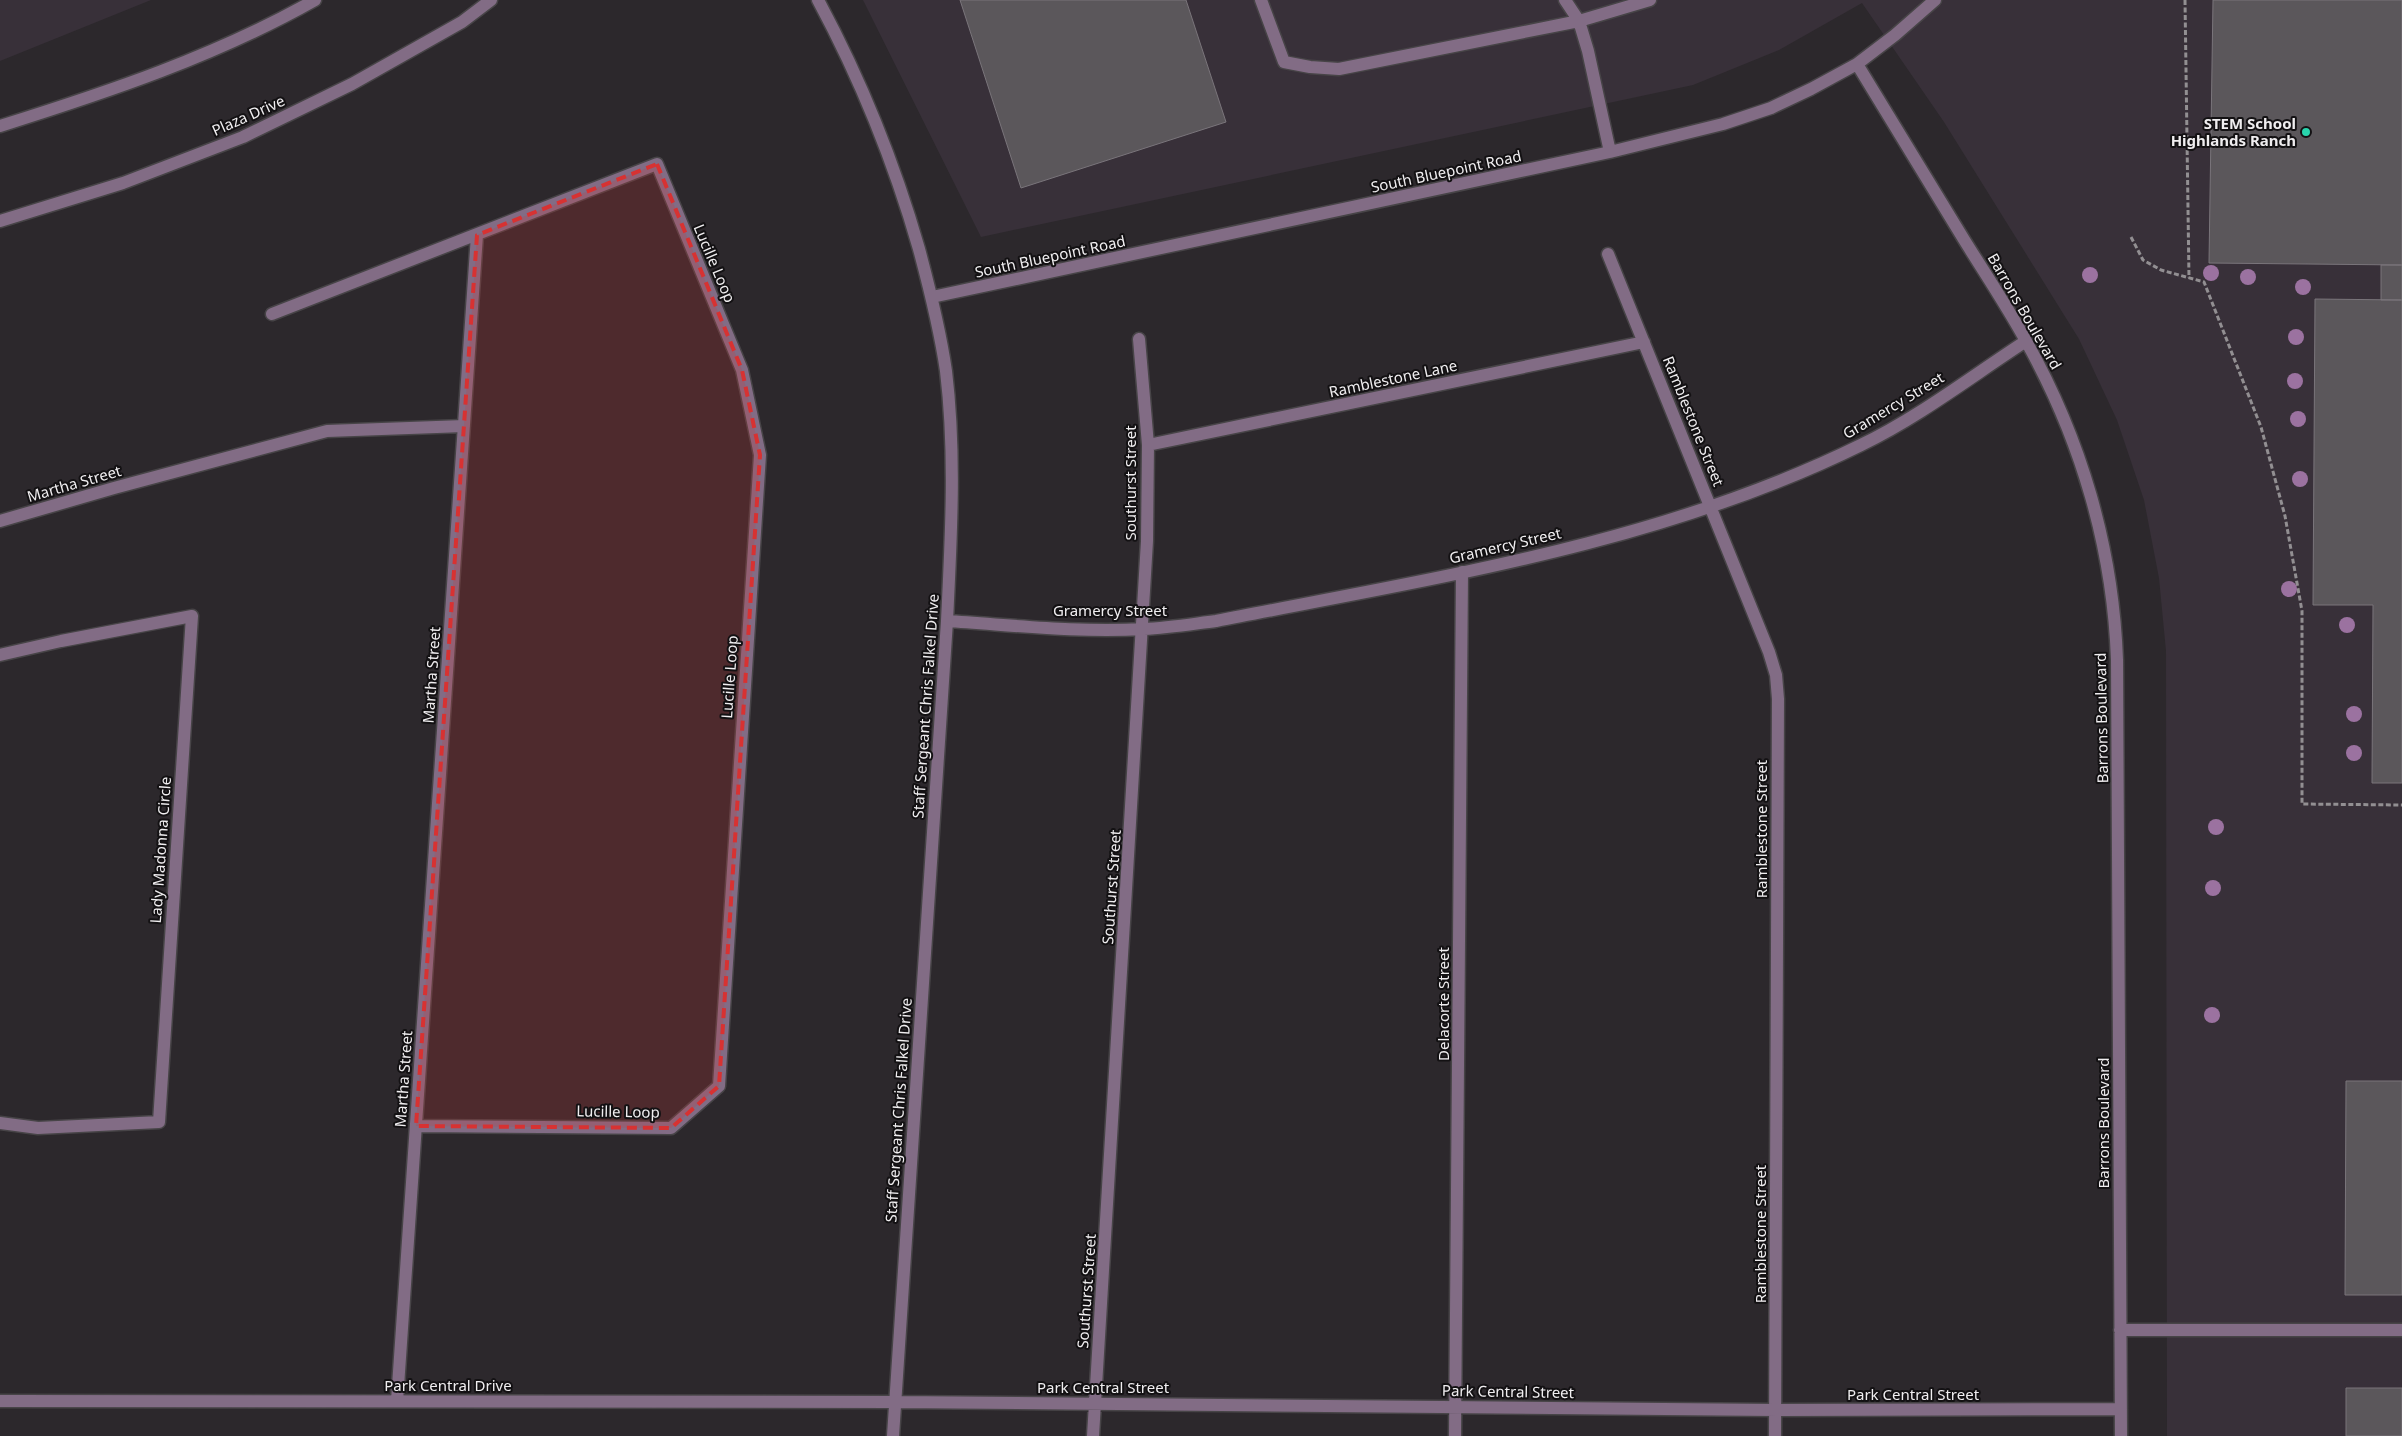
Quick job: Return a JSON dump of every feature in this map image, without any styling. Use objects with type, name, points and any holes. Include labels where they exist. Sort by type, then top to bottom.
[{"type":"street","points":[[0,126],[92,97],[206,53],[315,0]]},
{"type":"street","name":"Plaza Drive","points":[[0,221],[123,183],[243,137],[352,84],[462,22],[491,0]]},
{"type":"street","name":"Staff Sergeant Chris Falkel Drive","points":[[818,0],[852,67],[888,152],[932,297],[946,370],[951,432],[952,501],[948,622],[893,1436]]},
{"type":"street","points":[[1260,0],[1284,62],[1310,67],[1339,69],[1579,21],[1650,0]]},
{"type":"street","points":[[1565,0],[1579,21],[1588,52],[1610,152]]},
{"type":"street","name":"South Bluepoint Road","points":[[932,297],[1610,152],[1723,124],[1771,108],[1811,90],[1856,64],[1895,35],[1935,0]]},
{"type":"street","name":"Barrons Boulevard","points":[[1856,64],[2026,341],[2053,396],[2082,465],[2106,550],[2114,606],[2117,680],[2121,1436]]},
{"type":"street","name":"Lucille Loop","points":[[272,314],[657,164],[742,370],[760,455],[719,1086],[671,1128],[416,1126]]},
{"type":"street","points":[[464,426],[477,235]]},
{"type":"street","name":"Ramblestone Street","points":[[1608,254],[1712,507],[1769,652],[1776,675],[1778,700],[1775,1436]]},
{"type":"street","name":"Southurst Street","points":[[1093,1436],[1143,629],[1148,445],[1139,339]]},
{"type":"street","name":"Gramercy Street","points":[[948,622],[1143,629],[1216,621],[1462,572],[1616,535],[1712,507],[1808,469],[1882,434],[2026,341]]},
{"type":"street","name":"Ramblestone Lane","points":[[1148,445],[1644,342]]},
{"type":"street","name":"Martha Street","points":[[0,521],[327,431],[464,426],[397,1401]]},
{"type":"street","name":"Delacorte Street","points":[[1455,1436],[1462,572]]},
{"type":"street","name":"Lady Madonna Circle","points":[[0,655],[61,640],[192,616],[159,1122],[38,1128],[0,1123]]},
{"type":"street","points":[[2120,1330],[2402,1330]]},
{"type":"street","name":"Park Central Drive","points":[[0,1401],[895,1402]]},
{"type":"street","name":"Park Central Street","points":[[895,1402],[1775,1410],[2121,1409]]},
{"type":"path","points":[[2185,0],[2189,278]]},
{"type":"path","points":[[2131,237],[2143,260],[2161,270],[2204,282],[2262,428],[2284,516],[2302,611],[2302,804],[2402,805]]},
{"type":"highlighted area","points":[[657,164],[742,370],[760,455],[719,1086],[671,1128],[416,1126],[477,235]]},
{"type":"shaded area","points":[[0,0],[151,0],[0,61]]},
{"type":"shaded area","points":[[863,0],[2402,0],[2402,1436],[2167,1436],[2166,651],[2159,578],[2144,500],[2117,420],[2079,339],[1944,122],[1862,3],[1779,50],[1693,85],[981,237]]},
{"type":"building","points":[[960,0],[1186,0],[1226,122],[1021,188]]},
{"type":"building","name":"STEM School Highlands Ranch","points":[[2213,0],[2402,0],[2402,265],[2209,263]]},
{"type":"building","points":[[2381,265],[2402,265],[2402,300],[2381,300]]},
{"type":"building","points":[[2315,299],[2402,300],[2402,783],[2372,783],[2373,605],[2313,605]]},
{"type":"building","points":[[2346,1081],[2402,1081],[2402,1295],[2345,1295]]},
{"type":"building","points":[[2346,1388],[2402,1388],[2402,1436],[2346,1436]]},
{"type":"place","name":"STEM School Highlands Ranch","points":[[2306,132]]}]
